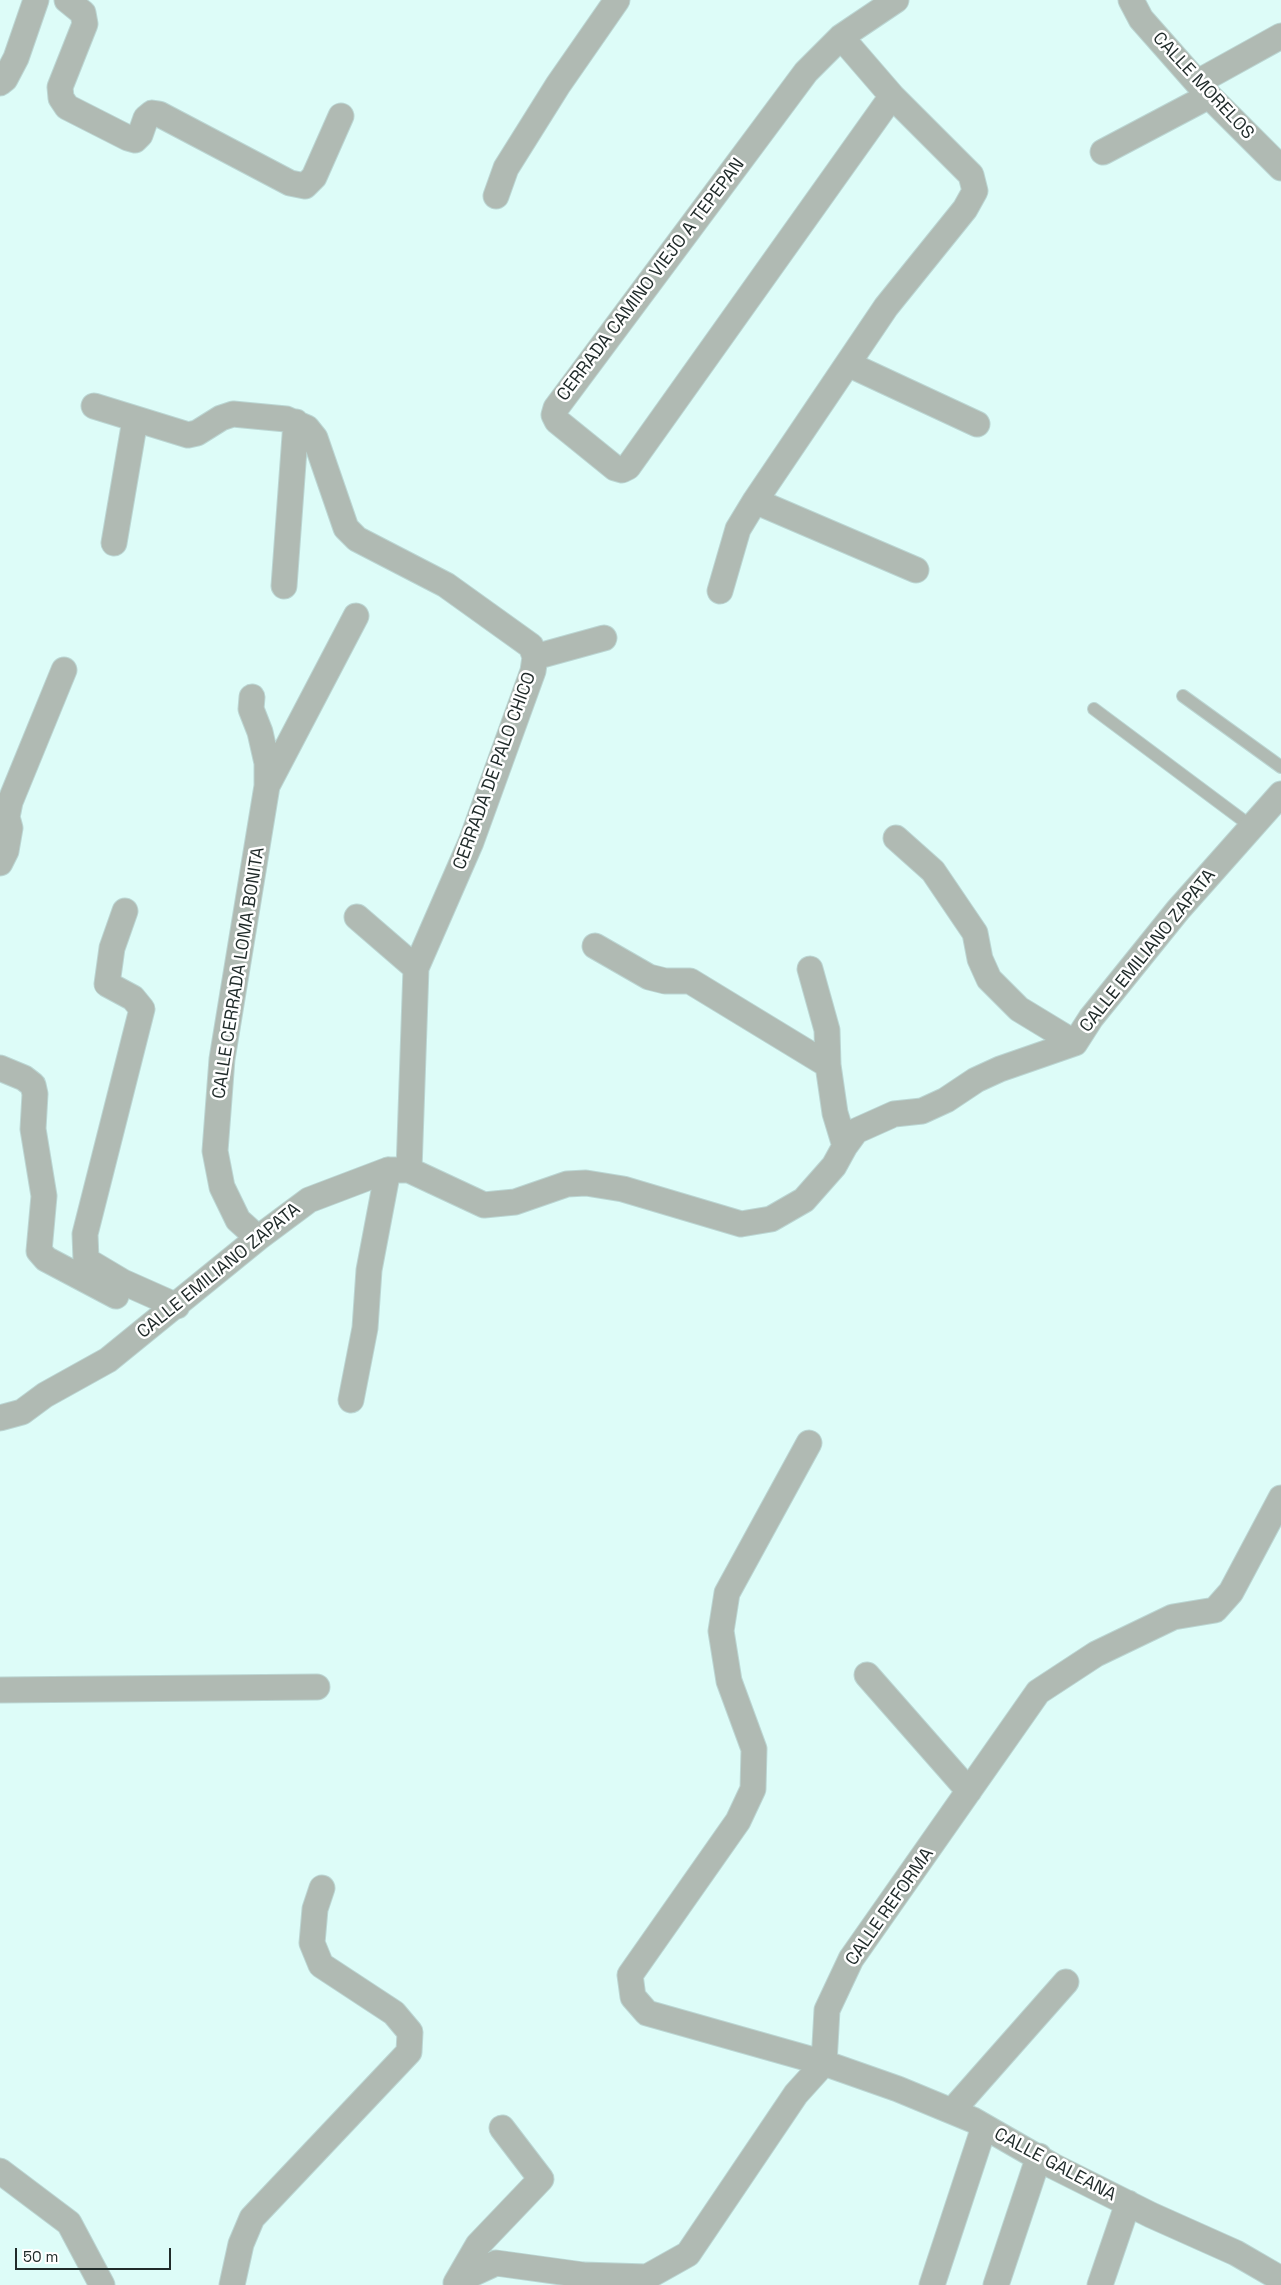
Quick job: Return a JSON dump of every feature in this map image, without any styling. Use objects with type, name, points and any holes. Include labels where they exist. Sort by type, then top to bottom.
[{"type":"street","points":[[0,83],[5,80],[16,58],[36,0]]},
{"type":"street","points":[[67,0],[83,13],[85,24],[60,87],[61,98],[67,107],[128,138],[135,140],[140,135],[146,118],[152,113],[159,114],[290,183],[305,186],[314,177],[342,116]]},
{"type":"street","points":[[496,196],[506,168],[558,85],[618,0]]},
{"type":"street","points":[[720,591],[738,529],[755,501],[886,307],[965,208],[975,191],[971,175],[892,96],[842,37],[896,0]]},
{"type":"street","name":"CALLE MORELOS","points":[[1131,0],[1141,19],[1204,89],[1281,168]]},
{"type":"street","points":[[1103,152],[1204,89],[1281,36]]},
{"type":"street","name":"CERRADA CAMINO VIEJO A TEPEPAN","points":[[842,37],[806,72],[556,408],[554,415],[557,420],[615,468],[622,470],[628,467],[892,96]]},
{"type":"street","points":[[848,364],[977,424]]},
{"type":"street","points":[[94,406],[188,435],[197,433],[221,418],[233,414],[296,422],[284,586]]},
{"type":"street","points":[[114,542],[135,420]]},
{"type":"street","name":"CERRADA DE PALO CHICO","points":[[296,422],[307,428],[315,438],[346,528],[357,539],[446,585],[531,646],[535,657],[532,671],[471,842],[416,968],[398,1170],[369,1270],[365,1328],[351,1400]]},
{"type":"street","points":[[755,501],[916,570]]},
{"type":"street","points":[[267,786],[356,616]]},
{"type":"street","points":[[535,657],[604,638]]},
{"type":"street","points":[[0,862],[6,851],[10,828],[7,817],[10,802],[64,670]]},
{"type":"street","name":"CALLE CERRADA LOMA BONITA","points":[[252,697],[251,709],[260,732],[267,763],[267,786],[222,1059],[215,1151],[222,1187],[238,1220],[258,1238]]},
{"type":"street","name":"CALLE EMILIANO ZAPATA","points":[[0,1418],[22,1412],[45,1395],[108,1360],[258,1238],[309,1200],[398,1170],[484,1205],[515,1202],[567,1184],[586,1182],[623,1189],[741,1224],[771,1219],[804,1200],[834,1166],[856,1131],[894,1114],[922,1111],[946,1100],[976,1080],[1000,1069],[1075,1043],[1091,1018],[1178,910],[1270,812]]},
{"type":"street","points":[[896,838],[933,871],[974,934],[980,959],[989,979],[1020,1009],[1075,1043]]},
{"type":"street","points":[[125,911],[112,948],[107,984],[133,998],[142,1010],[85,1234],[86,1260],[170,1311]]},
{"type":"street","points":[[357,917],[416,968]]},
{"type":"street","points":[[595,946],[649,977],[665,981],[690,981],[828,1065]]},
{"type":"street","points":[[810,969],[827,1030],[828,1065],[835,1113],[845,1146]]},
{"type":"street","points":[[0,1068],[24,1078],[33,1085],[35,1094],[32,1129],[44,1196],[39,1251],[46,1259],[104,1291],[170,1311]]},
{"type":"street","name":"CALLE GALEANA","points":[[809,1443],[727,1593],[722,1631],[729,1680],[754,1749],[753,1789],[738,1821],[630,1975],[633,1997],[647,2014],[824,2063],[898,2088],[973,2120],[1039,2156],[1053,2166],[1236,2253],[1281,2278]]},
{"type":"street","name":"CALLE REFORMA","points":[[824,2063],[827,2010],[851,1959],[1038,1692],[1096,1654],[1173,1617],[1215,1610],[1232,1592],[1281,1498]]},
{"type":"street","points":[[867,1675],[969,1791]]},
{"type":"street","points":[[0,1690],[317,1687]]},
{"type":"street","points":[[232,2285],[241,2244],[252,2218],[409,2052],[410,2032],[394,2013],[321,1965],[312,1943],[315,1909],[322,1888]]},
{"type":"street","points":[[952,2111],[1066,1982]]},
{"type":"street","points":[[457,2282],[496,2262],[582,2276],[647,2277],[688,2254],[796,2094],[824,2063]]},
{"type":"street","points":[[932,2285],[984,2127]]},
{"type":"street","points":[[457,2282],[478,2245],[541,2179],[502,2128]]},
{"type":"street","points":[[996,2285],[1039,2156]]},
{"type":"street","points":[[0,2171],[69,2223],[102,2285]]},
{"type":"street","points":[[1100,2285],[1128,2203]]},
{"type":"lane","points":[[1183,696],[1281,767]]},
{"type":"lane","points":[[1094,708],[1270,812]]}]
